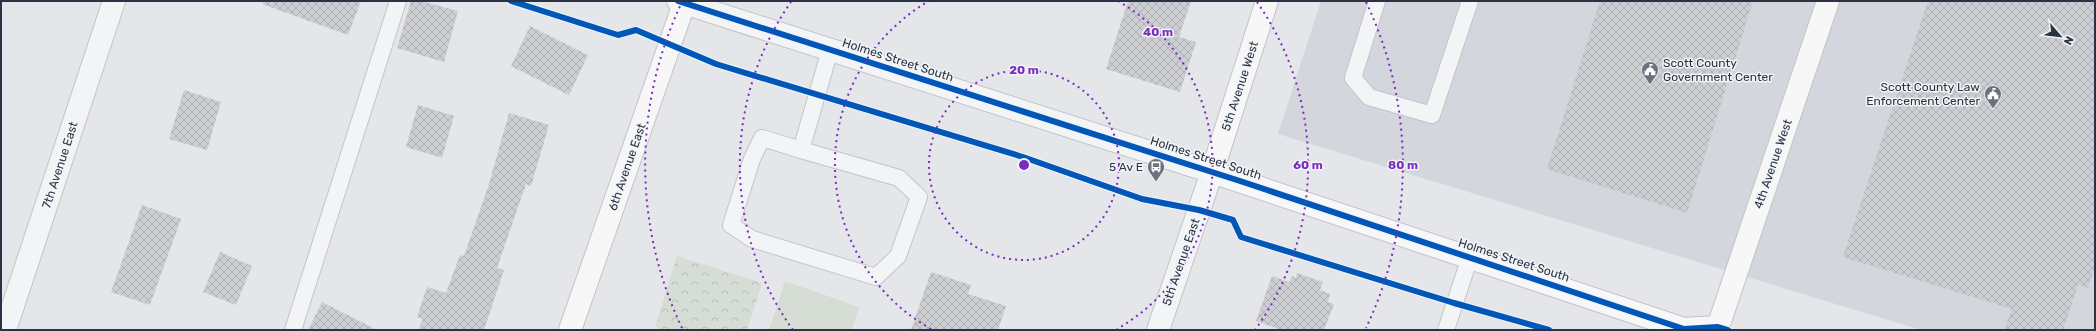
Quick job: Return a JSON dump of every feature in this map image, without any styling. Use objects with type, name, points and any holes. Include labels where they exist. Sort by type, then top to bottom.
[{"type":"street","name":"7th Avenue East","points":[[5,330],[114,1]]},
{"type":"street","name":"5th Avenue West","points":[[1212,172],[1267,1]]},
{"type":"street","name":"4th Avenue West","points":[[1721,329],[1828,1]]},
{"type":"street","name":"Holmes Street South","points":[[682,2],[1212,172],[1684,328],[1721,329]]},
{"type":"street","name":"6th Avenue East","points":[[570,330],[682,2]]},
{"type":"street","name":"5th Avenue East","points":[[1158,330],[1212,172]]},
{"type":"lane","points":[[293,330],[398,1]]},
{"type":"lane","points":[[1377,1],[1353,78],[1369,97],[1432,115],[1470,1]]},
{"type":"lane","points":[[801,150],[830,50]]},
{"type":"lane","points":[[762,138],[801,150],[899,178],[919,197],[898,256],[876,277],[752,239],[731,225],[752,159],[762,138]]},
{"type":"lane","points":[[1446,330],[1470,257]]},
{"type":"shaded area","points":[[1321,1],[2095,1],[2095,330],[1921,330],[1278,134]]},
{"type":"green space","points":[[677,256],[762,283],[747,330],[662,330],[655,327]]},
{"type":"green space","points":[[785,281],[859,307],[852,330],[769,330]]},
{"type":"building","points":[[263,1],[361,1],[348,35],[262,4]]},
{"type":"building","points":[[411,1],[421,1],[458,11],[444,62],[397,48]]},
{"type":"building","points":[[1128,1],[1191,1],[1179,37],[1196,42],[1180,92],[1106,69]]},
{"type":"building","name":"Scott County Government Center","points":[[1600,1],[1753,1],[1687,213],[1547,169]]},
{"type":"building","name":"Scott County Law Enforcement Center","points":[[1928,1],[2095,1],[2095,266],[2088,288],[2078,285],[2063,330],[2004,330],[2012,309],[1843,257]]},
{"type":"building","points":[[530,26],[588,55],[569,95],[511,66]]},
{"type":"building","points":[[184,90],[221,102],[207,150],[169,139]]},
{"type":"building","points":[[418,105],[454,116],[442,158],[406,147]]},
{"type":"building","points":[[509,113],[549,125],[531,186],[526,184],[497,268],[504,270],[484,330],[418,330],[423,319],[417,317],[427,287],[446,293],[460,255],[464,256],[489,184]]},
{"type":"building","points":[[142,205],[181,219],[150,305],[111,292]]},
{"type":"building","points":[[220,252],[252,266],[236,305],[203,292]]},
{"type":"building","points":[[931,272],[971,285],[968,294],[1006,306],[998,330],[911,330]]},
{"type":"building","points":[[1297,273],[1323,282],[1320,290],[1330,294],[1328,302],[1334,304],[1324,330],[1281,330],[1256,321],[1272,276],[1289,282],[1292,276],[1296,278]]},
{"type":"building","points":[[322,302],[377,330],[308,330]]},
{"type":"cycle path","points":[[511,1],[618,35],[636,30],[716,64],[1023,157],[1142,199],[1199,210],[1233,220],[1241,237],[1454,303],[1549,330]]},
{"type":"cycle path","points":[[678,1],[1240,181],[1684,329],[1718,327],[1728,330]]},
{"type":"place","name":"Scott County Government Center","points":[[1650,85]]},
{"type":"place","name":"Scott County Law Enforcement Center","points":[[1993,109]]},
{"type":"place","name":"5 Av E","points":[[1156,182]]}]
